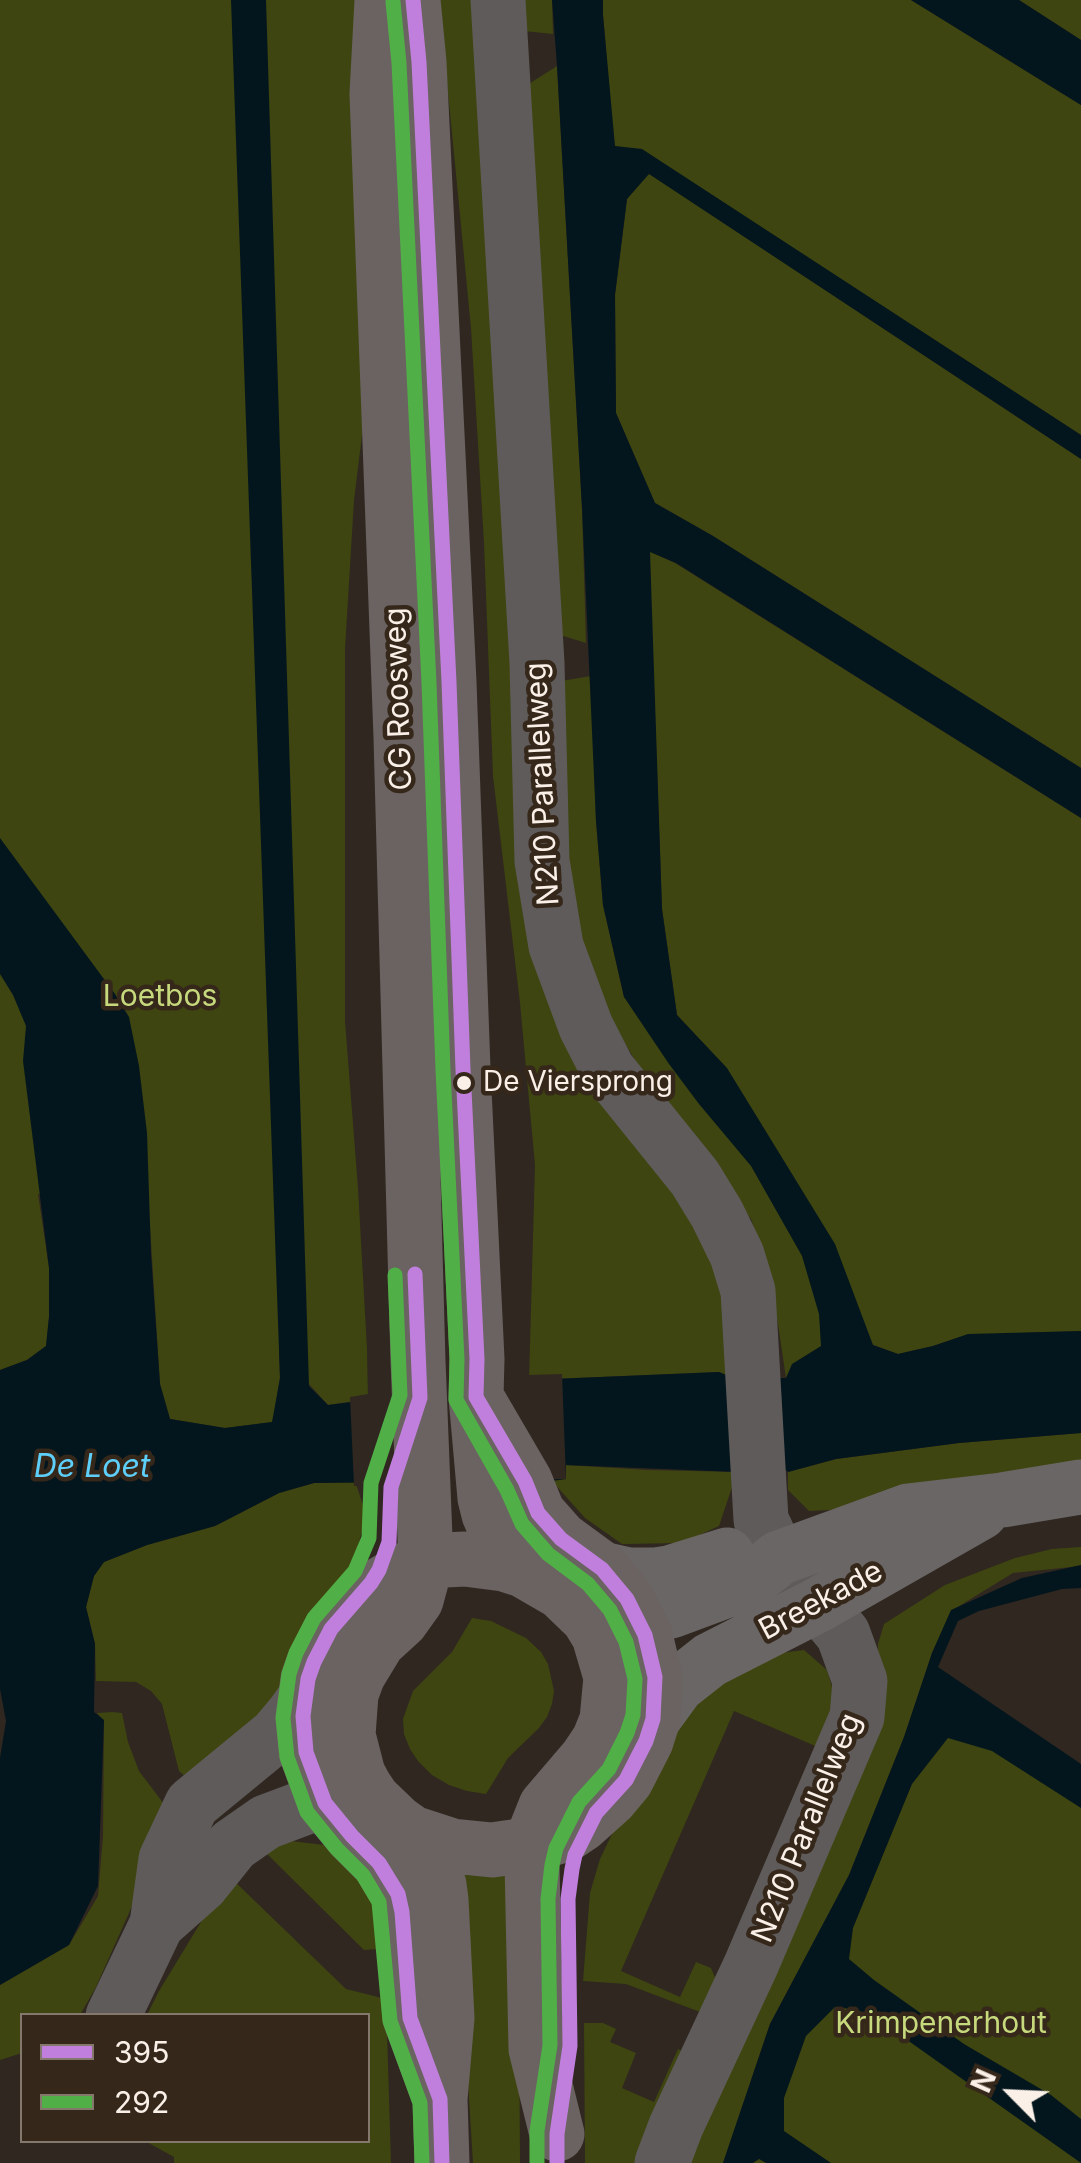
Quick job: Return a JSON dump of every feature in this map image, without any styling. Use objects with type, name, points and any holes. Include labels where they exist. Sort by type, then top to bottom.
[{"type":"main road","name":"CG Roosweg","points":[[362,1595],[379,1570],[407,1486],[419,1380],[377,94],[382,0]]},
{"type":"main road","name":"CG Roosweg","points":[[414,0],[449,682],[477,1378],[505,1482],[538,1513],[583,1573]]},
{"type":"main road","name":"CG Roosweg","points":[[505,1482],[485,1498],[494,1530],[522,1570]]},
{"type":"main road","name":"CG Roosweg","points":[[407,1486],[426,1563]]},
{"type":"main road","name":"Breekade","points":[[638,1616],[671,1611],[749,1582],[779,1558],[908,1511],[1081,1487]]},
{"type":"main road","name":"Breekade","points":[[653,1719],[676,1686],[701,1666],[818,1605],[1002,1500]]},
{"type":"main road","name":"Breekade","points":[[583,1573],[656,1575],[738,1552],[779,1558]]},
{"type":"main road","points":[[465,1559],[522,1570],[550,1584],[583,1573],[628,1599],[638,1616],[654,1666],[656,1698],[646,1741],[626,1780],[596,1813],[567,1834],[514,1848],[452,1846],[369,1821],[306,1752],[305,1698],[322,1645],[362,1595],[388,1578],[426,1563],[465,1559]]},
{"type":"main road","points":[[426,1563],[416,1600],[378,1642],[351,1694],[348,1735],[369,1821],[402,1912],[410,2018],[440,2099],[442,2163]]},
{"type":"main road","points":[[557,2149],[536,2049],[532,1863],[536,1831],[546,1806],[587,1758],[607,1720],[611,1678],[603,1646],[588,1618],[583,1573]]},
{"type":"main road","points":[[557,2149],[570,2046],[569,1884],[575,1856],[596,1813]]},
{"type":"street","name":"N210 Parallelweg","points":[[498,0],[537,663],[542,861],[556,946],[586,1028],[608,1070],[695,1178],[737,1255],[748,1291],[761,1520],[779,1558],[843,1634],[860,1681],[857,1717],[662,2163]]},
{"type":"street","points":[[114,2013],[157,1924],[166,1859],[192,1804],[276,1735],[305,1698]]},
{"type":"street","points":[[157,1924],[201,1886],[233,1845],[266,1822],[306,1807],[369,1821]]},
{"type":"green space","name":"Loetbos","points":[[0,0],[360,0],[368,387],[354,500],[345,649],[345,1021],[368,1399],[328,1405],[279,1351],[280,1378],[273,1422],[225,1428],[170,1419],[160,1384],[150,1226],[38,1194],[49,1268],[46,1346],[27,1360],[0,1370]]},
{"type":"green space","points":[[439,0],[478,0],[523,888],[699,1223],[725,1284],[733,1378],[719,1372],[529,1380],[535,1165],[493,776],[471,328]]},
{"type":"green space","points":[[523,0],[552,0],[553,34],[524,31]]},
{"type":"green space","points":[[603,0],[911,0],[1081,105],[1081,435],[642,150],[614,146]]},
{"type":"green space","points":[[1019,0],[1081,0],[1081,40]]},
{"type":"green space","points":[[557,66],[586,643],[557,634],[524,87]]},
{"type":"green space","points":[[648,173],[1081,459],[1081,768],[655,503],[616,413],[615,295],[627,199]]},
{"type":"green space","points":[[649,551],[675,563],[1081,818],[1081,1331],[967,1335],[898,1354],[873,1345],[786,1378],[765,1260],[751,1219],[652,1089],[596,994],[576,918],[562,816],[561,681],[591,676],[603,905],[624,997],[726,1068],[677,1015],[662,909]]},
{"type":"green space","points":[[1081,1433],[1081,1476],[917,1506],[809,1511],[788,1490],[788,1472],[836,1459]]},
{"type":"green space","points":[[565,1465],[737,1472],[719,1526],[682,1543],[622,1544],[585,1518],[552,1481]]},
{"type":"green space","points":[[355,1481],[366,1514],[354,1563],[324,1599],[282,1685],[253,1726],[189,1780],[179,1771],[162,1704],[151,1691],[136,1682],[96,1681],[95,1644],[86,1607],[94,1576],[104,1562],[215,1526],[279,1493],[314,1483]]},
{"type":"green space","points":[[1081,1547],[1081,1566],[1013,1573],[951,1611],[849,1875],[770,2024],[723,2163],[681,2163],[878,1694],[878,1644],[884,1624],[945,1585],[1015,1558]]},
{"type":"green space","points":[[472,1618],[491,1621],[526,1638],[548,1664],[554,1691],[547,1717],[508,1758],[486,1794],[449,1785],[432,1775],[418,1761],[404,1734],[403,1719],[413,1691],[452,1652]]},
{"type":"green space","points":[[804,1650],[827,1670],[833,1690],[820,1748],[734,1711],[621,1971],[680,1997],[696,1962],[711,1968],[717,1982],[700,2012],[626,1984],[583,1981],[590,1893],[600,1859],[690,1710],[707,1689],[766,1655]]},
{"type":"green space","name":"Krimpenerhout","points":[[936,1691],[1081,1786],[1081,2163],[736,2163]]},
{"type":"green space","points":[[97,1713],[122,1713],[139,1771],[167,1808],[145,1877],[81,2013],[20,2013],[20,2054],[0,2060],[0,1985],[69,1945],[98,1896],[104,1721]]},
{"type":"green space","points":[[291,1841],[324,1845],[366,1887],[376,1915],[380,1949],[364,1950],[260,1847]]},
{"type":"green space","points":[[455,1871],[518,1872],[520,2163],[473,2163]]},
{"type":"green space","points":[[229,1876],[346,1989],[386,1999],[391,2163],[174,2163],[174,2157],[149,2143],[370,2143],[370,2013],[148,2013]]},
{"type":"green space","points":[[584,2023],[603,2023],[616,2029],[610,2042],[636,2053],[622,2088],[654,2102],[678,2049],[688,2054],[638,2163],[585,2163]]},
{"type":"water","name":"De Loet","points":[[231,0],[266,0],[309,1386],[328,1405],[529,1380],[719,1372],[733,1378],[786,1378],[792,1364],[821,1346],[819,1314],[802,1256],[751,1166],[699,1104],[624,997],[603,905],[552,0],[603,0],[615,146],[642,149],[1081,435],[1081,459],[649,174],[627,199],[615,295],[616,413],[655,503],[1081,768],[1081,818],[676,563],[650,552],[662,909],[677,1015],[727,1068],[835,1244],[873,1345],[898,1354],[968,1334],[1081,1331],[1081,1433],[836,1459],[788,1472],[775,1460],[737,1472],[566,1465],[566,1479],[552,1481],[314,1483],[279,1493],[215,1526],[104,1562],[94,1576],[86,1607],[95,1644],[94,1712],[104,1720],[98,1886],[69,1945],[0,1985],[0,1758],[6,1721],[0,1689],[0,1370],[27,1360],[46,1346],[49,1268],[23,1061],[26,1026],[0,974],[0,838],[129,1017],[147,1133],[160,1384],[170,1419],[225,1428],[272,1422],[280,1378]]},
{"type":"water","points":[[911,0],[1019,0],[1081,40],[1081,105]]},
{"type":"water","points":[[1081,1565],[1081,1588],[1062,1589],[979,1611],[958,1621],[938,1667],[1081,1764],[1081,1808],[992,1751],[948,1738],[912,1784],[853,1928],[849,1959],[964,2044],[1051,2095],[1081,2119],[1081,2163],[910,2042],[858,2010],[835,2007],[806,2036],[784,2098],[784,2131],[831,2163],[766,2163],[759,2159],[753,2163],[723,2163],[770,2024],[849,1875],[951,1610],[1022,1578]]},
{"type":"pier","points":[[562,1374],[566,1479],[354,1486],[350,1397],[420,1394],[528,1375]]},
{"type":"transit line","name":"395","points":[[413,0],[449,682],[476,1397],[525,1481],[538,1513],[561,1539],[602,1569],[627,1599],[645,1635],[655,1677],[653,1719],[646,1741],[626,1780],[596,1813],[572,1869],[568,1899],[570,2046],[557,2134],[557,2163]]},
{"type":"transit line","name":"292","points":[[393,2],[429,683],[456,1400],[522,1524],[548,1554],[588,1584],[610,1610],[626,1642],[635,1679],[633,1715],[627,1733],[609,1769],[579,1802],[556,1848],[552,1865],[548,1899],[550,2045],[537,2131],[537,2163]]},
{"type":"transit line","name":"395","points":[[415,1274],[420,1398],[391,1487],[389,1542],[371,1583],[331,1629],[314,1662],[303,1716],[306,1752],[325,1803],[379,1863],[398,1894],[410,2018],[440,2099],[442,2163]]},
{"type":"transit line","name":"292","points":[[395,1275],[400,1395],[371,1483],[369,1538],[355,1571],[314,1618],[296,1653],[283,1718],[287,1757],[307,1812],[363,1875],[379,1902],[390,2021],[420,2103],[422,2163]]},
{"type":"place","name":"De Viersprong","points":[[464,1083]]}]
